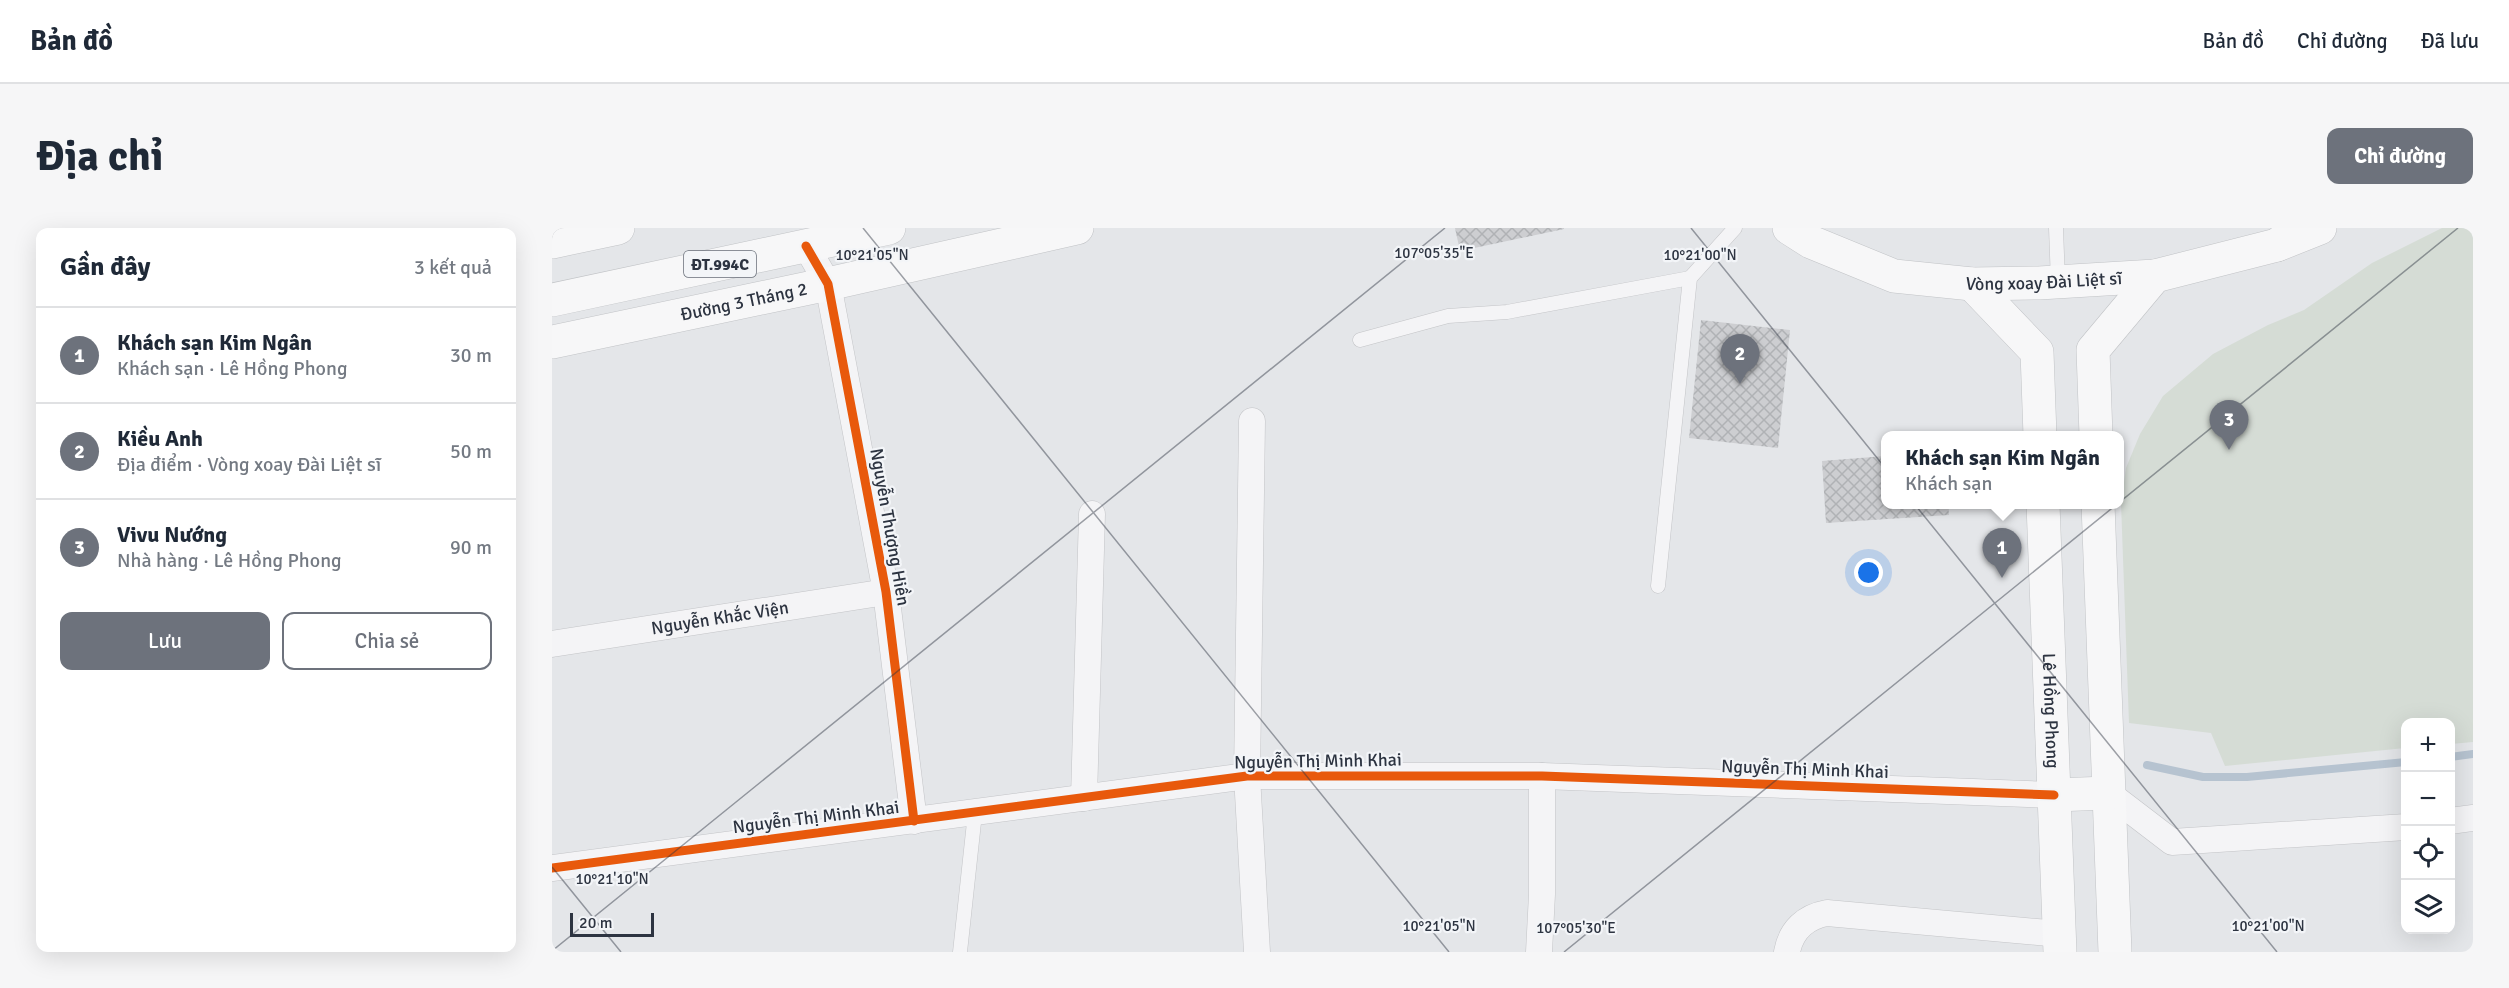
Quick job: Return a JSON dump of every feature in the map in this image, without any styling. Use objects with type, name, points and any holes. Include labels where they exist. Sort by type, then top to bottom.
[{"type":"main road","points":[[552,243],[618,228]]},
{"type":"main road","name":"ĐT.994C","points":[[552,300],[889,228]]},
{"type":"main road","name":"Đường 3 Tháng 2","points":[[552,342],[828,284],[1077,228]]},
{"type":"main road","name":"Vòng xoay Đài Liệt sĩ","points":[[1789,228],[1810,242],[1894,276],[1972,284],[2156,276],[2320,228]]},
{"type":"main road","points":[[2096,431],[2093,350],[2156,276]]},
{"type":"main road","points":[[1972,284],[2037,352],[2040,431]]},
{"type":"main road","name":"Lê Hồng Phong","points":[[2043,509],[2060,943]]},
{"type":"main road","points":[[2098,509],[2115,952]]},
{"type":"main road","points":[[2054,795],[2108,793]]},
{"type":"street","name":"Nguyễn Thượng Hiền","points":[[806,246],[828,284],[886,592],[914,821]]},
{"type":"street","points":[[1252,421],[1247,776],[1257,952]]},
{"type":"street","points":[[1084,798],[1092,514]]},
{"type":"street","name":"Nguyễn Khắc Viện","points":[[552,644],[886,592]]},
{"type":"street","name":"Nguyễn Thị Minh Khai","points":[[552,868],[1247,776],[1542,776],[2054,795]]},
{"type":"street","points":[[1539,952],[1542,894],[1542,776]]},
{"type":"street","points":[[2108,793],[2172,842],[2401,826]]},
{"type":"street","points":[[2455,820],[2473,818]]},
{"type":"street","points":[[1787,952],[1790,938],[1797,929],[1816,915],[1827,913],[2060,943]]},
{"type":"lane","points":[[1658,586],[1690,278],[1735,228]]},
{"type":"lane","points":[[2056,228],[2058,282]]},
{"type":"lane","points":[[1360,340],[1448,316],[1507,312],[1690,278]]},
{"type":"lane","points":[[960,952],[975,813]]},
{"type":"shaded area","points":[[2442,228],[2473,228],[2473,742],[2455,744],[2455,718],[2401,718],[2401,748],[2225,766],[2211,733],[2129,723],[2121,509],[2124,509],[2126,468],[2140,434],[2163,396],[2213,354],[2268,325],[2304,310],[2372,263]]},
{"type":"building","points":[[1455,228],[1564,228],[1564,229],[1460,251]]},
{"type":"building","points":[[1701,320],[1790,330],[1778,448],[1689,438]]},
{"type":"building","points":[[1881,456],[1881,509],[1948,509],[1949,515],[1826,523],[1822,461]]},
{"type":"waterway","points":[[2455,756],[2473,754]]},
{"type":"waterway","points":[[2147,765],[2203,777],[2247,777],[2401,762]]},
{"type":"cycle path","points":[[806,246],[828,284],[886,592],[914,821]]},
{"type":"cycle path","points":[[552,868],[1247,776],[1542,776],[2054,795]]},
{"type":"place","name":"Kiều Anh","points":[[1740,384]]},
{"type":"place","name":"Vivu Nướng","points":[[2229,450]]},
{"type":"place","name":"Khách sạn Kim Ngân","points":[[2002,578]]}]
